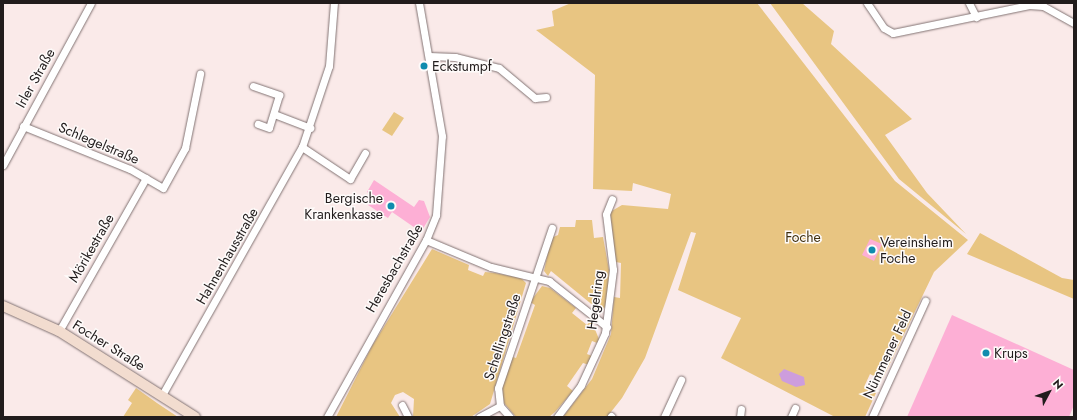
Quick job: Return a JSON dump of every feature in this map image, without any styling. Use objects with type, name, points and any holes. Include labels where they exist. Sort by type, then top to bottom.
[{"type":"main road","name":"Focher Straße","points":[[3,306],[59,331],[195,417]]},
{"type":"street","name":"Irler Straße","points":[[3,165],[91,3]]},
{"type":"street","name":"Hahnenhausstraße","points":[[162,395],[302,147],[310,128],[329,66],[334,3]]},
{"type":"street","name":"Heresbachstraße","points":[[327,417],[426,240],[436,215],[442,145],[429,56],[419,3]]},
{"type":"street","points":[[867,3],[884,28],[898,34],[1029,5],[1043,6],[1074,23]]},
{"type":"street","points":[[969,3],[976,17]]},
{"type":"street","points":[[429,56],[455,57],[499,68],[535,98],[546,97]]},
{"type":"street","name":"Schlegelstraße","points":[[23,126],[146,178],[163,188],[185,148],[200,74]]},
{"type":"street","points":[[253,86],[279,95],[269,128],[258,124]]},
{"type":"street","points":[[274,114],[310,128]]},
{"type":"street","points":[[302,147],[350,179],[365,153]]},
{"type":"street","name":"Mörikestraße","points":[[59,331],[146,178]]},
{"type":"street","name":"Hegelring","points":[[557,417],[584,380],[606,327],[613,270],[606,214],[612,199]]},
{"type":"street","name":"Schellingstraße","points":[[500,406],[498,388],[552,228]]},
{"type":"street","points":[[426,240],[491,267],[549,281],[606,327]]},
{"type":"street","name":"Nümmener Feld","points":[[872,417],[925,301]]},
{"type":"street","points":[[664,417],[682,380]]},
{"type":"street","points":[[402,405],[408,417]]},
{"type":"street","points":[[479,417],[500,406],[510,417]]},
{"type":"street","points":[[790,417],[795,408]]},
{"type":"street","points":[[740,417],[741,409]]},
{"type":"green space","name":"Foche","points":[[571,3],[757,3],[895,181],[968,240],[934,272],[882,380],[870,374],[864,387],[876,393],[865,417],[835,417],[721,358],[741,318],[678,290],[696,233],[691,232],[645,358],[622,398],[607,417],[563,417],[592,379],[611,334],[614,297],[620,298],[621,263],[616,262],[610,212],[622,205],[668,209],[671,194],[633,183],[632,191],[593,189],[595,75],[536,30],[554,26],[552,11]]},
{"type":"green space","points":[[770,3],[802,3],[834,31],[831,44],[912,119],[885,135],[927,193],[966,234],[899,179]]},
{"type":"green space","points":[[394,112],[404,118],[392,136],[382,130]]},
{"type":"green space","points":[[576,220],[592,220],[594,238],[603,237],[610,275],[606,306],[599,314],[592,311],[595,307],[551,271],[548,276],[544,271],[551,238],[558,235],[560,227],[575,227]]},
{"type":"green space","points":[[980,233],[1062,278],[1074,280],[1074,299],[967,254]]},
{"type":"green space","points":[[432,249],[469,265],[468,270],[483,276],[485,272],[495,273],[521,278],[526,283],[490,404],[471,417],[413,417],[414,399],[403,392],[395,395],[391,403],[400,417],[336,417],[372,346]]},
{"type":"green space","points":[[542,286],[550,288],[576,308],[572,313],[587,325],[591,320],[599,339],[597,343],[592,341],[587,354],[592,356],[589,365],[583,363],[567,386],[573,391],[555,412],[549,417],[516,417],[504,403],[502,388],[510,356],[516,358],[535,305],[530,302]]},
{"type":"green space","points":[[136,388],[178,417],[123,417],[132,403],[128,400]]},
{"type":"shaded area","points":[[784,369],[804,377],[805,385],[796,387],[782,381],[779,374]]},
{"type":"building","name":"Bergische Krankenkasse","points":[[374,180],[414,207],[419,200],[424,201],[430,217],[421,232],[392,212],[388,218],[368,205],[374,196],[367,192]]},
{"type":"building","name":"Vereinsheim Foche","points":[[870,239],[882,244],[874,261],[862,255]]},
{"type":"building","name":"Krups","points":[[952,315],[1074,370],[1074,405],[1069,417],[907,417]]},
{"type":"place","name":"Eckstumpf","points":[[424,66]]},
{"type":"place","name":"Bergische Krankenkasse","points":[[391,206]]},
{"type":"place","name":"Vereinsheim Foche","points":[[872,250]]},
{"type":"place","name":"Krups","points":[[986,353]]}]
